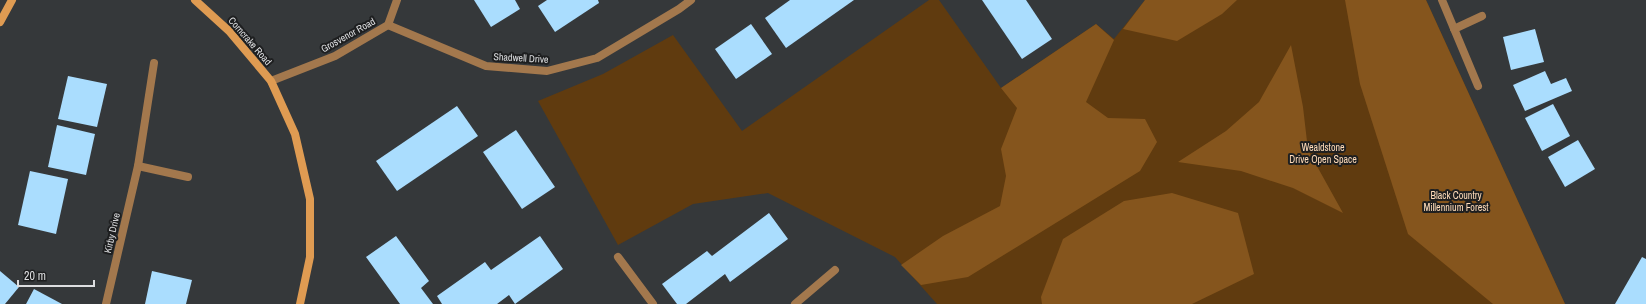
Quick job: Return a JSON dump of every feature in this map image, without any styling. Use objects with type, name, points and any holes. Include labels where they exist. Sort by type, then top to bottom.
[{"type":"street","points":[[0,22],[12,0]]},
{"type":"street","name":"Corncrake Road","points":[[195,0],[229,31],[271,81],[295,134],[310,199],[310,257],[300,304]]},
{"type":"street","name":"Grosvenor Road","points":[[271,81],[335,56],[388,25],[397,0]]},
{"type":"street","name":"Shadwell Drive","points":[[388,25],[486,66],[547,71],[598,58],[691,0]]},
{"type":"street","points":[[1442,0],[1478,86]]},
{"type":"street","points":[[1454,29],[1482,16]]},
{"type":"street","name":"Kirby Drive","points":[[106,304],[138,166],[154,63]]},
{"type":"street","points":[[138,166],[188,177]]},
{"type":"street","points":[[618,257],[653,304]]},
{"type":"street","points":[[795,304],[835,270]]},
{"type":"green space","name":"Wealdstone Drive Open Space","points":[[929,0],[939,0],[1001,88],[1096,24],[1114,39],[1145,0],[1426,0],[1565,304],[937,304],[895,257],[768,193],[693,204],[618,245],[538,101],[603,74],[673,35],[742,131]]},
{"type":"green space","points":[[1145,0],[1237,0],[1222,14],[1177,41],[1123,29]]},
{"type":"green space","name":"Black Country Millennium Forest","points":[[1345,0],[1426,0],[1565,304],[1493,304],[1408,234],[1360,84]]},
{"type":"green space","points":[[1096,24],[1114,40],[1086,102],[1108,118],[1145,119],[1157,142],[1140,171],[968,277],[921,285],[901,265],[943,236],[1000,206],[1006,176],[1001,149],[1017,108],[1001,88]]},
{"type":"green space","points":[[1291,45],[1303,107],[1308,150],[1343,213],[1293,188],[1241,171],[1178,162],[1226,131],[1259,102]]},
{"type":"green space","points":[[1172,193],[1238,213],[1254,274],[1192,304],[1042,304],[1041,297],[1063,239],[1124,201]]},
{"type":"building","points":[[474,0],[515,0],[520,9],[491,27]]},
{"type":"building","points":[[547,0],[598,0],[599,3],[555,32],[538,6]]},
{"type":"building","points":[[790,0],[854,0],[786,48],[765,18]]},
{"type":"building","points":[[982,0],[1026,0],[1052,39],[1022,59]]},
{"type":"building","points":[[751,24],[772,54],[736,79],[715,49]]},
{"type":"building","points":[[1535,29],[1544,62],[1511,70],[1503,37]]},
{"type":"building","points":[[1545,71],[1551,84],[1566,78],[1572,91],[1525,111],[1513,85]]},
{"type":"building","points":[[68,76],[107,84],[97,127],[58,119]]},
{"type":"building","points":[[1553,104],[1570,136],[1542,151],[1525,118]]},
{"type":"building","points":[[457,106],[478,136],[397,191],[376,161]]},
{"type":"building","points":[[57,125],[95,134],[86,175],[48,167]]},
{"type":"building","points":[[516,130],[555,187],[522,209],[483,152]]},
{"type":"building","points":[[1578,140],[1595,169],[1565,187],[1548,157]]},
{"type":"building","points":[[30,171],[68,179],[56,234],[18,225]]},
{"type":"building","points":[[769,213],[788,239],[730,282],[725,274],[686,304],[677,304],[662,284],[707,251],[712,256]]},
{"type":"building","points":[[396,236],[429,281],[421,288],[433,304],[400,304],[366,257]]},
{"type":"building","points":[[540,236],[563,269],[515,304],[509,295],[497,304],[442,304],[437,296],[485,262],[491,270]]},
{"type":"building","points":[[1642,257],[1646,259],[1646,304],[1615,304]]},
{"type":"building","points":[[0,271],[19,287],[5,304],[0,304]]},
{"type":"building","points":[[152,271],[192,280],[186,304],[145,304]]},
{"type":"building","points":[[34,289],[62,304],[26,304]]}]
